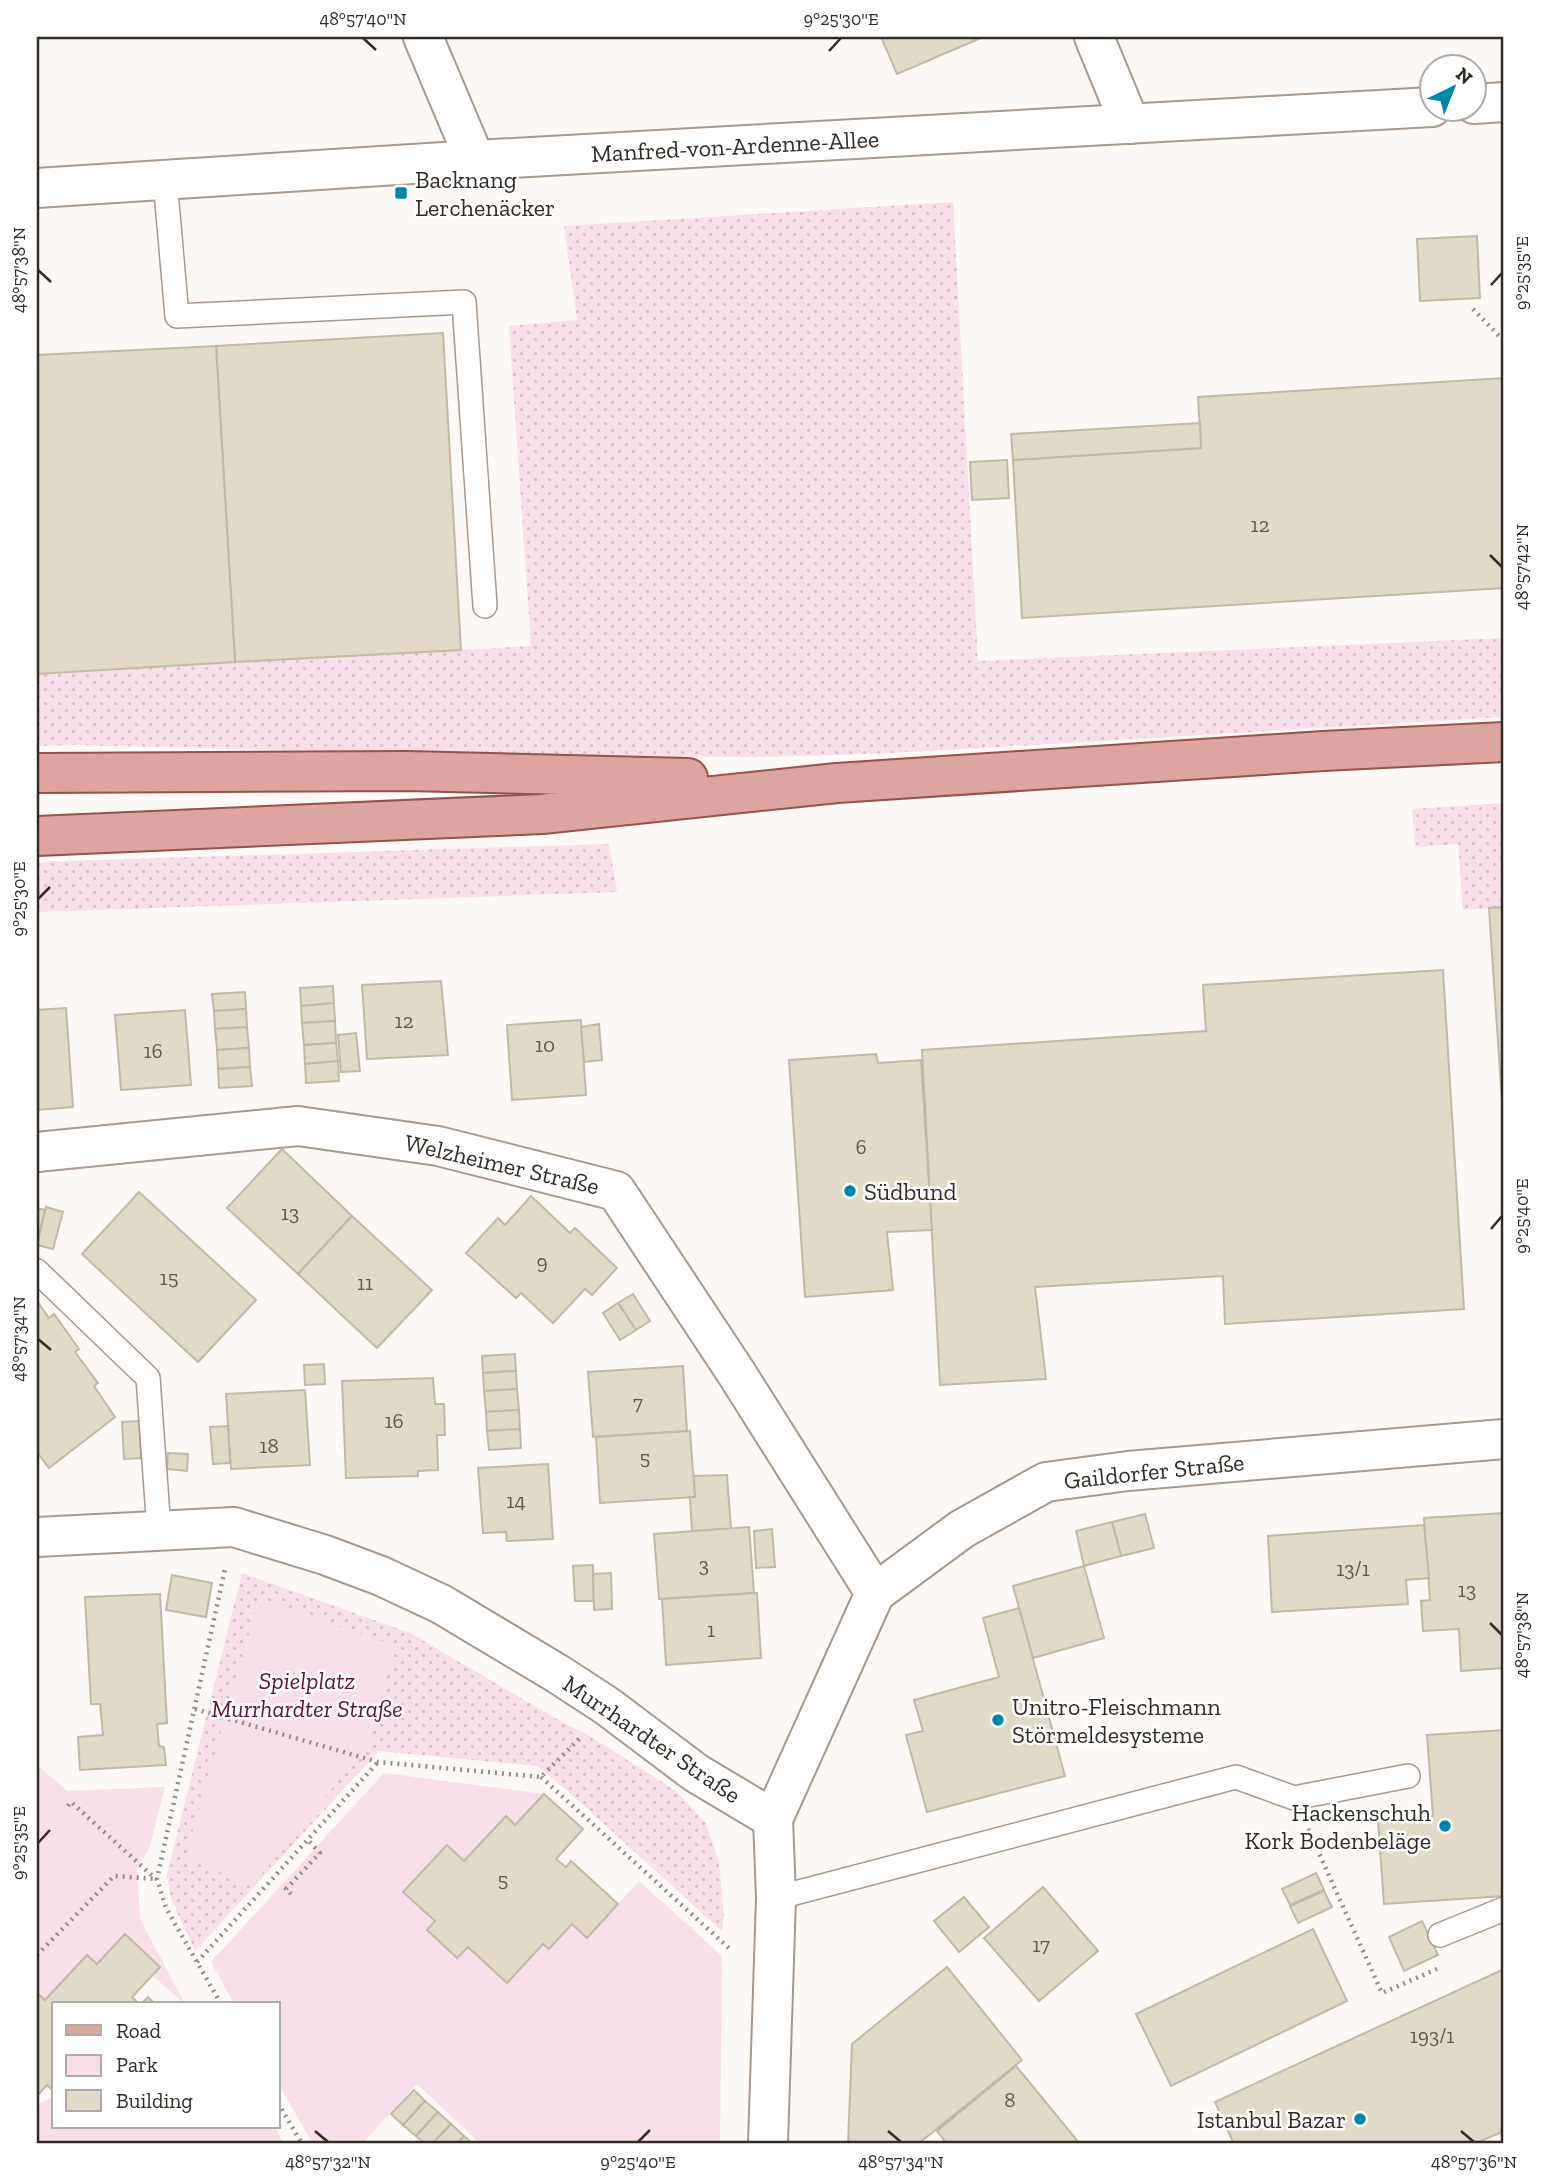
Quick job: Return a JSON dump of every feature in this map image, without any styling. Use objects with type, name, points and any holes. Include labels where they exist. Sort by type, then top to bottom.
[{"type":"main road","points":[[37,836],[542,814],[837,783],[1323,751],[1504,742]]},
{"type":"main road","points":[[37,772],[407,771],[837,783]]},
{"type":"street","points":[[423,37],[475,159]]},
{"type":"street","points":[[1094,37],[1130,124]]},
{"type":"street","name":"Manfred-von-Ardenne-Allee","points":[[37,188],[475,159],[1418,108]]},
{"type":"street","name":"Welzheimer Straße","points":[[37,1152],[298,1126],[439,1146],[616,1191],[737,1374],[875,1593]]},
{"type":"street","name":"Gaildorfer Straße","points":[[773,1819],[875,1593],[962,1529],[1046,1482],[1128,1471],[1504,1439]]},
{"type":"street","name":"Murrhardter Straße","points":[[37,1537],[234,1527],[326,1555],[382,1576],[441,1604],[558,1674],[607,1706],[696,1773],[773,1819]]},
{"type":"street","points":[[768,2144],[776,1898],[773,1819]]},
{"type":"lane","points":[[165,180],[177,316],[464,302],[485,606]]},
{"type":"lane","points":[[37,1271],[148,1378],[159,1530]]},
{"type":"lane","points":[[776,1898],[860,1885],[1236,1777],[1294,1798],[1408,1776]]},
{"type":"lane","points":[[1440,1935],[1504,1909]]},
{"type":"path","points":[[1473,309],[1504,341]]},
{"type":"path","points":[[220,2002],[166,1908],[157,1879],[234,1527]]},
{"type":"path","points":[[195,1709],[378,1762],[541,1777],[731,1950]]},
{"type":"path","points":[[541,1777],[559,1757]]},
{"type":"path","points":[[197,1962],[378,1762]]},
{"type":"path","points":[[1294,1798],[1382,1993],[1443,1965]]},
{"type":"path","points":[[69,1804],[157,1879]]},
{"type":"path","points":[[291,1894],[286,1889],[320,1853],[308,1840]]},
{"type":"path","points":[[37,1955],[114,1876],[157,1879]]},
{"type":"path","points":[[280,2106],[302,2144]]},
{"type":"green space","points":[[953,202],[978,661],[1504,638],[1504,717],[870,754],[758,757],[536,756],[37,746],[37,674],[531,646],[509,326],[577,320],[564,226]]},
{"type":"green space","points":[[1504,803],[1504,907],[1463,910],[1458,844],[1415,847],[1412,809]]},
{"type":"green space","points":[[609,844],[617,892],[37,912],[37,862]]},
{"type":"green space","points":[[242,1573],[410,1633],[591,1737],[676,1791],[706,1823],[719,1863],[724,1916],[722,1931],[537,1766],[379,1751],[195,1951],[171,1899],[167,1875]],"holes":[[[259,1599],[368,1745],[252,1885],[224,1726]]]},
{"type":"green space","name":"Spielplatz Murrhardter Straße","points":[[259,1599],[396,1646],[368,1745],[252,1885],[185,1858]]},
{"type":"green space","points":[[37,1765],[67,1791],[165,1787],[149,1849],[137,1868],[140,1919],[184,2002],[153,1976],[161,1967],[125,1934],[97,1964],[87,1955],[46,2001],[37,1993]]},
{"type":"green space","points":[[384,1773],[544,1794],[515,1825],[506,1816],[464,1861],[447,1845],[403,1892],[435,1921],[427,1930],[457,1958],[468,1947],[507,1983],[543,1944],[549,1949],[572,1924],[587,1938],[639,1881],[722,1956],[720,2144],[481,2144],[417,2084],[362,2144],[313,2144],[280,2086],[280,2002],[233,2002],[211,1962]]},
{"type":"green space","points":[[52,2098],[52,2128],[276,2128],[284,2144],[37,2144],[37,2100],[40,2103]]},
{"type":"building","points":[[881,37],[983,37],[897,74]]},
{"type":"building","points":[[1477,236],[1480,298],[1420,301],[1417,239]]},
{"type":"building","points":[[443,333],[461,650],[235,662],[216,346]]},
{"type":"building","points":[[216,346],[235,662],[37,674],[37,355]]},
{"type":"building","points":[[1504,378],[1504,588],[1022,618],[1013,460],[1201,448],[1198,397]]},
{"type":"building","points":[[1200,423],[1201,448],[1013,460],[1011,434]]},
{"type":"building","points":[[1007,460],[1009,498],[972,500],[970,462]]},
{"type":"building","points":[[1504,907],[1504,1132],[1489,908]]},
{"type":"building","points":[[1443,970],[1464,1309],[1225,1324],[1223,1276],[1035,1287],[1046,1379],[940,1385],[922,1050],[1206,1031],[1203,985]]},
{"type":"building","points":[[441,981],[448,1055],[367,1059],[362,985]]},
{"type":"building","points":[[333,986],[334,1003],[301,1006],[300,988]]},
{"type":"building","points":[[245,992],[246,1009],[214,1011],[212,994]]},
{"type":"building","points":[[334,1003],[335,1021],[302,1023],[301,1006]]},
{"type":"building","points":[[66,1008],[73,1107],[37,1110],[37,1010]]},
{"type":"building","points":[[246,1009],[247,1027],[215,1029],[214,1011]]},
{"type":"building","points":[[185,1010],[191,1085],[121,1090],[115,1015]]},
{"type":"building","points":[[581,1020],[586,1095],[512,1100],[507,1025]]},
{"type":"building","points":[[335,1021],[336,1043],[304,1045],[302,1023]]},
{"type":"building","points":[[599,1024],[602,1060],[584,1062],[581,1027]]},
{"type":"building","points":[[247,1027],[249,1048],[217,1050],[215,1029]]},
{"type":"building","points":[[356,1033],[360,1071],[341,1072],[338,1035]]},
{"type":"building","points":[[336,1043],[338,1061],[305,1064],[304,1045]]},
{"type":"building","points":[[249,1048],[250,1067],[218,1069],[217,1050]]},
{"type":"building","points":[[876,1054],[878,1063],[921,1060],[932,1230],[887,1232],[893,1290],[805,1297],[789,1060]]},
{"type":"building","points":[[338,1061],[339,1081],[306,1083],[305,1064]]},
{"type":"building","points":[[250,1067],[252,1086],[219,1088],[218,1069]]},
{"type":"building","points":[[282,1149],[352,1216],[298,1274],[227,1208]]},
{"type":"building","points":[[139,1192],[256,1300],[198,1362],[82,1254]]},
{"type":"building","points":[[531,1196],[570,1233],[575,1228],[617,1268],[592,1295],[585,1289],[553,1323],[521,1293],[516,1298],[466,1253],[498,1218],[505,1225]]},
{"type":"building","points":[[46,1207],[63,1212],[53,1249],[37,1245]]},
{"type":"building","points":[[37,1208],[45,1210],[37,1242]]},
{"type":"building","points":[[352,1216],[432,1290],[377,1348],[298,1274]]},
{"type":"building","points":[[633,1294],[650,1321],[636,1330],[618,1303]]},
{"type":"building","points":[[37,1301],[49,1318],[54,1314],[79,1349],[75,1352],[98,1383],[94,1386],[115,1417],[49,1468],[37,1452]]},
{"type":"building","points":[[618,1303],[636,1330],[620,1340],[603,1313]]},
{"type":"building","points":[[515,1354],[516,1371],[483,1373],[482,1356]]},
{"type":"building","points":[[324,1364],[325,1384],[305,1385],[304,1365]]},
{"type":"building","points":[[683,1366],[687,1431],[593,1437],[588,1372]]},
{"type":"building","points":[[516,1371],[517,1389],[484,1391],[483,1373]]},
{"type":"building","points":[[433,1378],[435,1404],[444,1404],[445,1435],[437,1435],[438,1470],[418,1471],[418,1476],[346,1478],[342,1381]]},
{"type":"building","points":[[517,1389],[519,1410],[486,1412],[484,1391]]},
{"type":"building","points":[[305,1390],[310,1465],[231,1469],[226,1394]]},
{"type":"building","points":[[519,1410],[520,1429],[487,1431],[486,1412]]},
{"type":"building","points":[[139,1421],[141,1458],[124,1459],[122,1422]]},
{"type":"building","points":[[228,1426],[230,1463],[213,1464],[210,1427]]},
{"type":"building","points":[[520,1429],[521,1448],[489,1450],[487,1431]]},
{"type":"building","points":[[690,1431],[695,1497],[600,1503],[596,1437]]},
{"type":"building","points":[[168,1453],[188,1454],[187,1471],[167,1469]]},
{"type":"building","points":[[548,1464],[553,1539],[507,1541],[506,1532],[483,1533],[478,1468]]},
{"type":"building","points":[[727,1475],[731,1529],[692,1531],[690,1497],[695,1497],[694,1476]]},
{"type":"building","points":[[1504,1513],[1504,1668],[1461,1671],[1459,1629],[1423,1631],[1421,1601],[1430,1600],[1424,1518]]},
{"type":"building","points":[[1145,1514],[1154,1548],[1121,1556],[1112,1522]]},
{"type":"building","points":[[1112,1522],[1121,1556],[1084,1566],[1076,1531]]},
{"type":"building","points":[[1424,1525],[1429,1578],[1406,1580],[1408,1604],[1272,1612],[1268,1536]]},
{"type":"building","points":[[749,1527],[754,1593],[659,1599],[654,1534]]},
{"type":"building","points":[[772,1529],[775,1567],[756,1568],[754,1531]]},
{"type":"building","points":[[593,1565],[594,1601],[575,1601],[573,1566]]},
{"type":"building","points":[[1084,1566],[1104,1638],[1033,1658],[1013,1586]]},
{"type":"building","points":[[611,1573],[612,1609],[594,1610],[593,1574]]},
{"type":"building","points":[[172,1575],[212,1583],[206,1617],[166,1610]]},
{"type":"building","points":[[757,1593],[761,1658],[666,1665],[662,1599]]},
{"type":"building","points":[[160,1594],[167,1723],[157,1724],[159,1746],[164,1747],[166,1765],[80,1770],[78,1737],[103,1735],[100,1704],[91,1704],[85,1597]]},
{"type":"building","points":[[1019,1608],[1065,1776],[927,1812],[906,1735],[923,1731],[914,1700],[999,1677],[983,1618]]},
{"type":"building","points":[[1504,1730],[1504,1896],[1384,1904],[1378,1820],[1433,1816],[1427,1735]]},
{"type":"building","points":[[544,1794],[583,1829],[556,1859],[566,1867],[571,1861],[618,1904],[587,1938],[572,1924],[549,1949],[543,1944],[507,1983],[468,1947],[457,1958],[427,1930],[435,1921],[403,1892],[447,1845],[464,1861],[506,1816],[515,1825]]},
{"type":"building","points":[[1316,1873],[1324,1890],[1290,1905],[1282,1889]]},
{"type":"building","points":[[1043,1887],[1098,1951],[1039,2001],[984,1938]]},
{"type":"building","points":[[1324,1891],[1332,1907],[1298,1923],[1290,1906]]},
{"type":"building","points":[[964,1897],[989,1927],[959,1952],[934,1921]]},
{"type":"building","points":[[1422,1921],[1438,1955],[1404,1971],[1389,1937]]},
{"type":"building","points":[[1313,1929],[1347,2001],[1171,2086],[1136,2014]]},
{"type":"building","points":[[125,1934],[160,1967],[132,1997],[137,2002],[52,2002],[52,2090],[47,2085],[37,2096],[37,1993],[45,2000],[87,1955],[97,1964]]},
{"type":"building","points":[[947,1967],[1022,2060],[918,2144],[848,2144],[852,2044]]},
{"type":"building","points":[[1504,1969],[1504,2131],[1474,2144],[1234,2144],[1215,2102]]},
{"type":"building","points":[[1016,2066],[1080,2144],[947,2144],[937,2131]]},
{"type":"building","points":[[414,2090],[425,2101],[403,2125],[391,2114]]},
{"type":"building","points":[[425,2101],[438,2112],[416,2136],[403,2125]]},
{"type":"building","points":[[438,2112],[451,2124],[432,2144],[425,2144],[416,2136]]},
{"type":"building","points":[[451,2124],[464,2136],[457,2144],[432,2144]]},
{"type":"building","points":[[464,2136],[473,2144],[457,2144]]},
{"type":"place","name":"Backnang Lerchenäcker","points":[[401,193]]},
{"type":"place","name":"Südbund","points":[[850,1191]]},
{"type":"place","name":"Unitro-Fleischmann Störmeldesysteme","points":[[998,1720]]},
{"type":"place","name":"Hackenschuh Kork Bodenbeläge","points":[[1445,1826]]},
{"type":"place","name":"Istanbul Bazar","points":[[1360,2119]]}]
